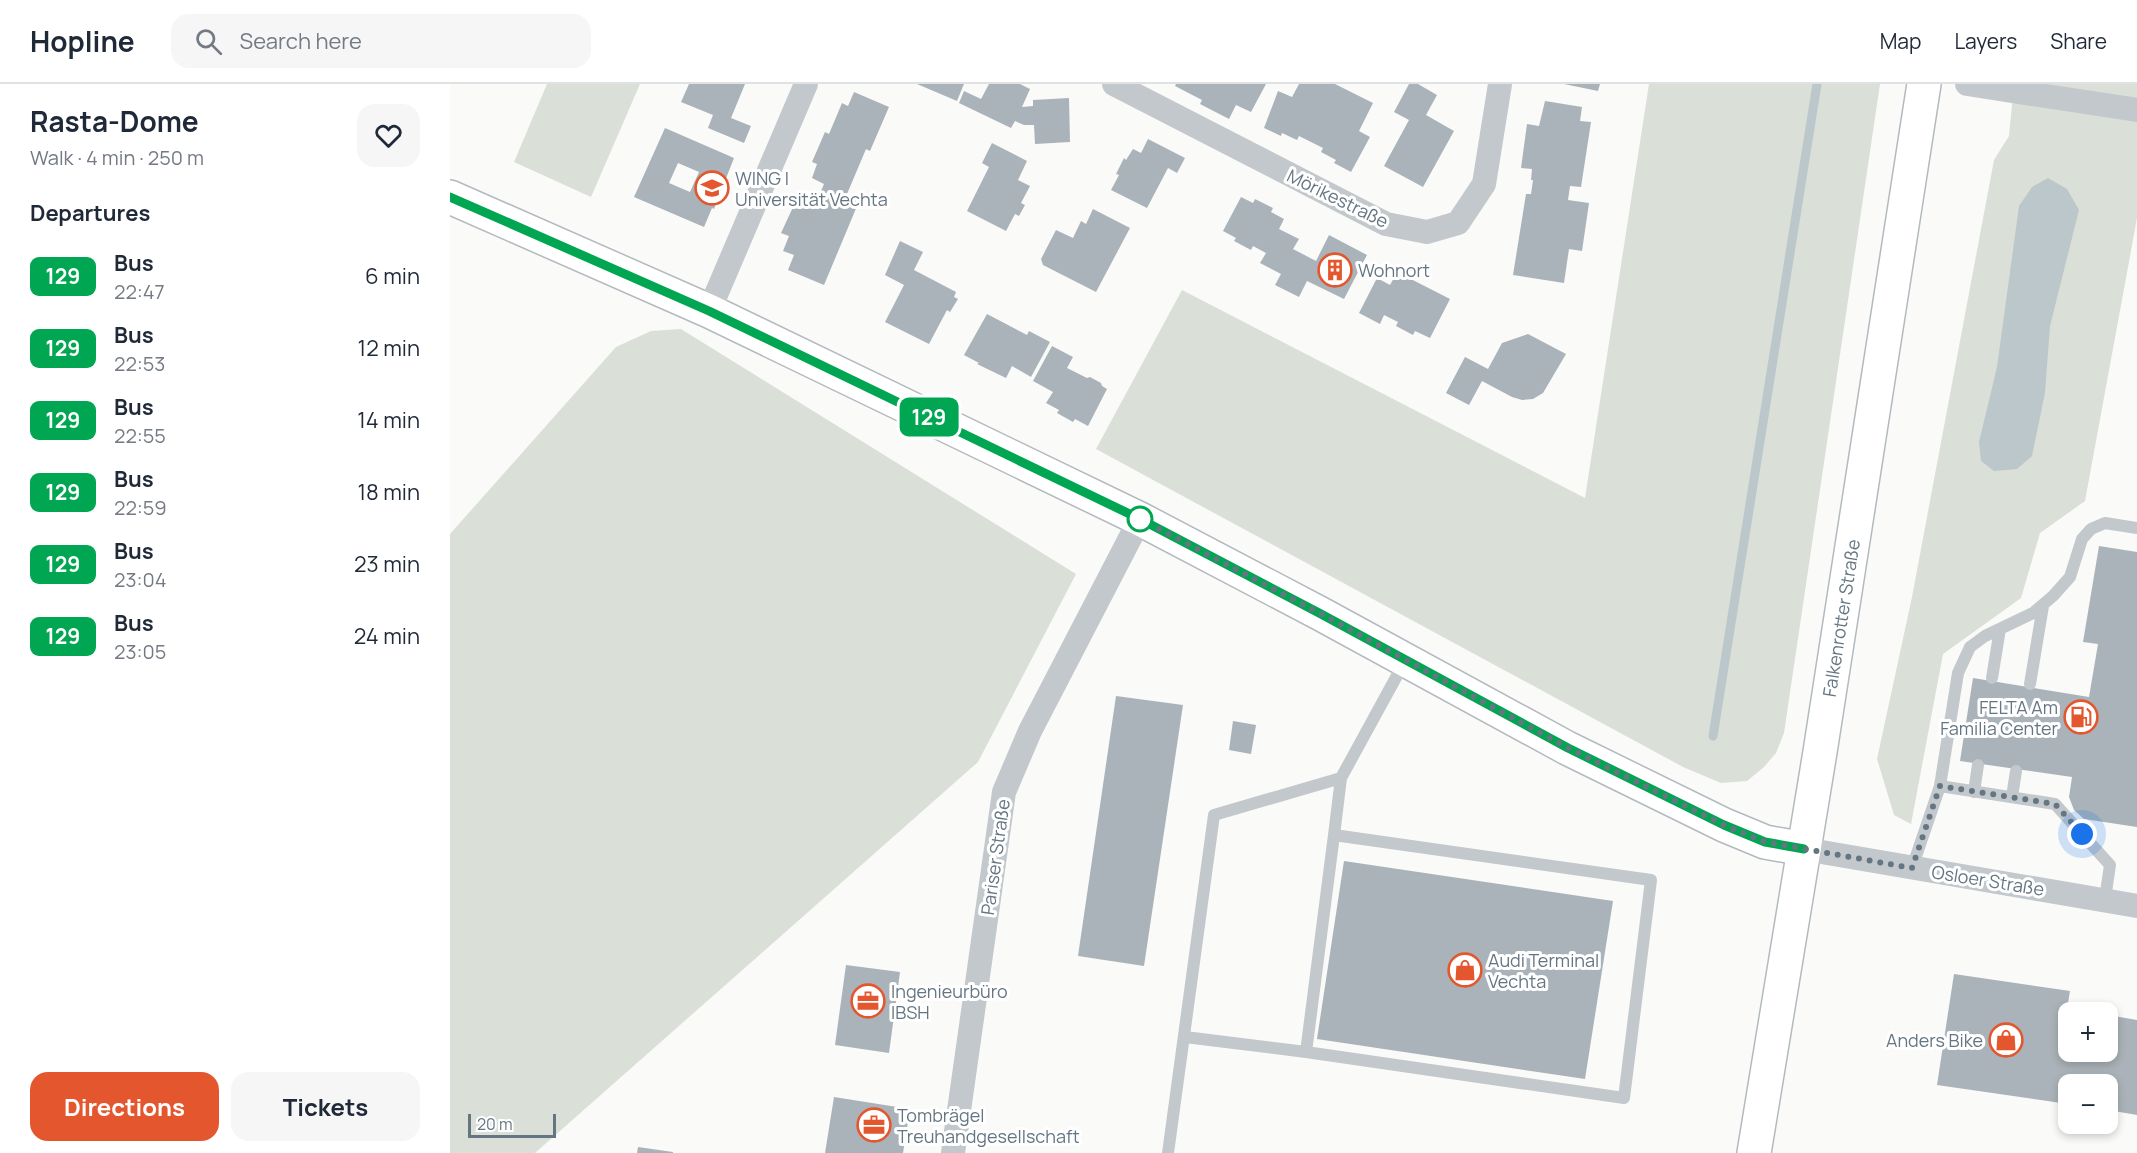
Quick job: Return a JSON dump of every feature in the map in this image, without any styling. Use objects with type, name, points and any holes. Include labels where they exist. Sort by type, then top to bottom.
[{"type":"street","points":[[709,311],[806,84]]},
{"type":"street","name":"Mörikestraße","points":[[1121,85],[1386,224],[1427,232],[1458,223],[1484,184],[1500,84]]},
{"type":"street","name":"Falkenrotter Straße","points":[[1754,1153],[1924,84]]},
{"type":"street","points":[[1967,84],[2137,110]]},
{"type":"street","points":[[450,197],[709,311],[1140,519],[1568,748],[1724,825],[1765,842],[1804,849]]},
{"type":"street","name":"Pariser Straße","points":[[952,1153],[1004,792],[1030,731],[1140,519]]},
{"type":"street","name":"Osloer Straße","points":[[1804,849],[2137,906]]},
{"type":"lane","points":[[1912,868],[1940,786],[1960,666],[1970,647],[2043,606],[2070,577],[2082,539],[2091,529],[2105,523],[2137,528]]},
{"type":"lane","points":[[2030,684],[2043,606]]},
{"type":"lane","points":[[1992,678],[2000,629]]},
{"type":"lane","points":[[1306,1052],[1341,778],[1406,660]]},
{"type":"lane","points":[[1974,792],[1978,765]]},
{"type":"lane","points":[[2012,797],[2016,771]]},
{"type":"lane","points":[[1168,1153],[1214,815],[1341,778]]},
{"type":"lane","points":[[1940,786],[2055,804],[2110,865],[2105,899]]},
{"type":"lane","points":[[1185,1037],[1624,1098],[1651,880],[1334,835]]},
{"type":"shaded area","points":[[547,84],[640,84],[591,197],[514,162]]},
{"type":"shaded area","points":[[1649,84],[1880,84],[1784,733],[1776,753],[1747,781],[1721,783],[1683,767],[1096,449],[1182,290],[1585,498]]},
{"type":"shaded area","points":[[2014,84],[2137,84],[2137,218],[2085,501],[2040,533],[2021,598],[1943,654],[1911,824],[1894,815],[1877,759],[1912,597],[1994,160],[2009,136]]},
{"type":"shaded area","points":[[2048,178],[2067,189],[2079,210],[2050,326],[2045,393],[2032,456],[2017,469],[1994,471],[1981,461],[1979,442],[1997,367],[2019,206],[2032,187]]},
{"type":"shaded area","points":[[681,329],[1076,574],[978,762],[535,1153],[450,1153],[450,534],[616,347],[651,331]]},
{"type":"building","points":[[689,84],[745,84],[731,118],[751,126],[744,143],[708,128],[713,115],[681,102]]},
{"type":"building","points":[[917,84],[964,84],[957,101]]},
{"type":"building","points":[[989,84],[1020,84],[1030,89],[1022,107],[1033,106],[1033,100],[1069,98],[1070,142],[1035,144],[1034,125],[1024,125],[1015,121],[1011,128],[959,103],[964,91],[981,99]]},
{"type":"building","points":[[1176,84],[1266,84],[1251,112],[1236,105],[1229,119],[1200,104],[1202,100],[1175,86]]},
{"type":"building","points":[[1299,84],[1335,84],[1373,103],[1359,131],[1370,137],[1351,172],[1334,163],[1336,160],[1321,152],[1323,148],[1299,136],[1297,140],[1264,128],[1278,91],[1292,97]]},
{"type":"building","points":[[1409,84],[1418,84],[1437,95],[1426,115],[1454,131],[1423,187],[1384,166],[1409,120],[1394,112]]},
{"type":"building","points":[[1564,84],[1600,84],[1598,91]]},
{"type":"building","points":[[854,92],[889,107],[870,151],[866,149],[847,194],[860,199],[824,285],[788,270],[794,255],[783,251],[789,236],[781,233],[794,205],[802,208],[807,194],[818,198],[824,184],[812,178],[817,164],[812,162],[825,132],[829,134],[842,103],[848,106]]},
{"type":"building","points":[[1545,101],[1582,107],[1580,121],[1591,122],[1581,187],[1570,186],[1568,200],[1589,203],[1582,251],[1569,249],[1564,283],[1513,275],[1526,194],[1531,194],[1533,180],[1531,180],[1532,169],[1521,168],[1527,124],[1539,126]]},
{"type":"building","points":[[665,128],[734,158],[714,209],[712,208],[704,227],[634,197]],"holes":[[[678,163],[699,172],[690,192],[669,183]]]},
{"type":"building","points":[[1148,139],[1185,158],[1177,173],[1168,168],[1147,208],[1111,190],[1124,158],[1126,160],[1133,149],[1141,153]]},
{"type":"building","points":[[992,143],[1027,161],[1018,180],[1030,186],[1021,203],[1025,205],[1019,216],[1015,214],[1006,231],[967,211],[989,167],[982,163]]},
{"type":"building","points":[[1241,197],[1253,203],[1255,199],[1273,208],[1271,212],[1284,219],[1279,229],[1299,239],[1293,249],[1316,261],[1329,235],[1367,255],[1344,299],[1307,281],[1299,297],[1275,285],[1281,274],[1260,263],[1266,253],[1253,246],[1251,250],[1234,241],[1236,238],[1223,231]]},
{"type":"building","points":[[1093,209],[1130,228],[1096,292],[1043,265],[1041,259],[1056,230],[1073,238],[1081,221],[1086,224]]},
{"type":"building","points":[[900,241],[923,252],[914,270],[956,292],[954,297],[958,299],[950,312],[947,310],[929,344],[885,322],[904,285],[885,275]]},
{"type":"building","points":[[1403,275],[1450,299],[1430,338],[1415,331],[1413,335],[1396,326],[1398,322],[1384,315],[1380,324],[1359,313],[1377,278],[1390,285],[1395,276],[1401,279]]},
{"type":"building","points":[[987,314],[1027,335],[1029,331],[1050,342],[1031,377],[1012,366],[1006,378],[964,355]]},
{"type":"building","points":[[1528,334],[1566,354],[1543,393],[1533,399],[1522,400],[1482,381],[1469,405],[1446,393],[1465,357],[1488,369],[1502,343]]},
{"type":"building","points":[[1052,346],[1073,357],[1067,368],[1087,378],[1090,377],[1107,389],[1088,426],[1075,419],[1073,422],[1057,413],[1059,410],[1046,403],[1053,392],[1033,381]]},
{"type":"building","points":[[2099,546],[2137,552],[2137,827],[2084,819],[2074,810],[2069,797],[2072,777],[1960,761],[1973,678],[2089,697],[2098,644],[2083,642]]},
{"type":"building","points":[[1116,696],[1183,705],[1144,966],[1078,956]]},
{"type":"building","points":[[1233,721],[1256,725],[1251,754],[1229,750]]},
{"type":"building","name":"Audi Terminal Vechta","points":[[1344,861],[1613,901],[1585,1079],[1317,1039]]},
{"type":"building","name":"Ingenieurbüro IBSH","points":[[846,965],[900,972],[889,1053],[835,1045]]},
{"type":"building","name":"Anders Bike","points":[[1954,974],[2070,991],[2068,1002],[2058,1002],[2058,1062],[2118,1062],[2118,1017],[2137,1020],[2137,1115],[2118,1112],[2118,1074],[2058,1074],[2058,1103],[1937,1085]]},
{"type":"building","points":[[834,1097],[910,1109],[903,1153],[825,1153]]},
{"type":"building","points":[[638,1147],[673,1152],[673,1153],[637,1153]]},
{"type":"waterway","points":[[1713,736],[1817,84]]},
{"type":"bus line","name":"129","points":[[450,197],[709,311],[1140,519],[1568,748],[1724,825],[1765,842],[1804,849]]},
{"type":"place","name":"WING I Universität Vechta","points":[[712,188]]},
{"type":"place","name":"Wohnort","points":[[1335,270]]},
{"type":"place","name":"FELTA Am Familia Center","points":[[2081,717]]},
{"type":"place","name":"Audi Terminal Vechta","points":[[1465,970]]},
{"type":"place","name":"Ingenieurbüro IBSH","points":[[868,1001]]},
{"type":"place","name":"Anders Bike","points":[[2006,1040]]},
{"type":"place","name":"Tombrägel Treuhandgesellschaft","points":[[874,1125]]},
{"type":"route","points":[[1140,519],[1568,748],[1724,825],[1765,842],[1912,868],[1940,786],[2055,804],[2082,834]]}]
